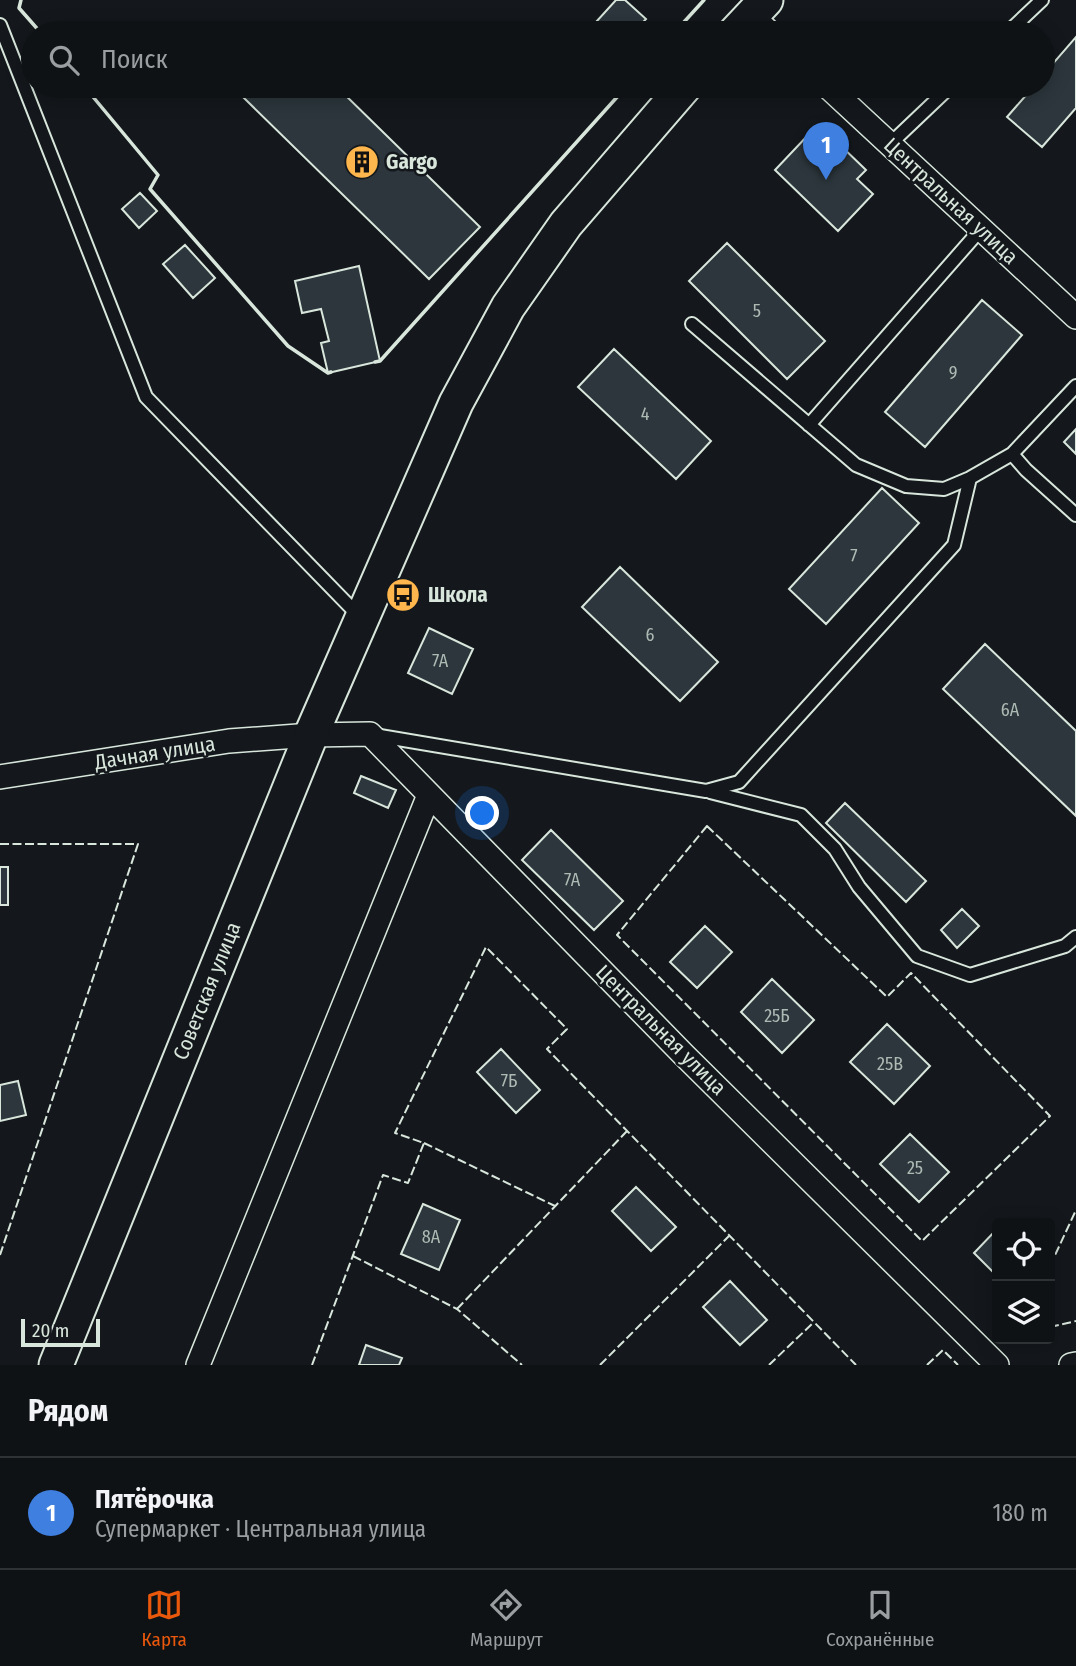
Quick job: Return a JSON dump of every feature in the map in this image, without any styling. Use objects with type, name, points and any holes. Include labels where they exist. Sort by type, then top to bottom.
[{"type":"street","name":"Советская улица","points":[[56,1365],[311,735],[456,403],[508,307],[566,224],[675,98]]},
{"type":"street","name":"Центральная улица","points":[[840,98],[1076,317]]},
{"type":"street","name":"Центральная улица","points":[[370,734],[684,1055],[997,1365]]},
{"type":"street","points":[[311,735],[370,734]]},
{"type":"street","name":"Дачная улица","points":[[0,777],[229,741],[311,735]]},
{"type":"street","points":[[198,1365],[429,794]]},
{"type":"lane","points":[[1020,21],[1042,0]]},
{"type":"lane","points":[[0,25],[21,79]]},
{"type":"lane","points":[[29,98],[146,397],[361,619]]},
{"type":"lane","points":[[890,144],[938,98]]},
{"type":"lane","points":[[809,425],[981,229]]},
{"type":"lane","points":[[692,324],[856,465],[906,486],[944,489],[970,478],[1012,454],[1076,386]]},
{"type":"lane","points":[[1012,454],[1076,515]]},
{"type":"lane","points":[[706,791],[739,782],[954,545],[970,478]]},
{"type":"lane","points":[[370,734],[706,791],[802,815],[835,849],[859,887],[917,956],[970,975],[1065,946],[1076,937]]},
{"type":"building","points":[[616,0],[625,0],[646,19],[644,21],[597,21]]},
{"type":"building","points":[[1076,37],[1076,108],[1042,147],[1007,117],[1024,98],[1055,98],[1055,61]]},
{"type":"building","name":"Gargo","points":[[244,98],[348,98],[480,227],[429,279]]},
{"type":"building","points":[[811,132],[830,151],[838,143],[866,170],[857,179],[873,194],[838,231],[775,170]]},
{"type":"building","points":[[140,193],[157,211],[139,228],[122,209]]},
{"type":"building","points":[[727,243],[825,341],[787,379],[689,281]]},
{"type":"building","points":[[185,245],[215,278],[193,298],[163,264]]},
{"type":"building","points":[[359,266],[380,361],[328,373],[321,343],[329,341],[321,309],[302,313],[295,281]]},
{"type":"building","points":[[982,300],[1022,335],[925,447],[885,412]]},
{"type":"building","points":[[614,349],[711,441],[676,479],[578,387]]},
{"type":"building","points":[[1076,429],[1076,454],[1064,442]]},
{"type":"building","points":[[882,488],[919,523],[826,624],[789,589]]},
{"type":"building","points":[[620,567],[718,662],[680,701],[582,607]]},
{"type":"building","points":[[429,628],[473,649],[452,694],[408,673]]},
{"type":"building","points":[[985,644],[1076,731],[1076,816],[943,689]]},
{"type":"building","points":[[361,776],[396,790],[388,808],[354,793]]},
{"type":"building","points":[[845,803],[926,881],[906,902],[826,823]]},
{"type":"building","points":[[551,830],[623,901],[594,930],[522,860]]},
{"type":"building","points":[[0,867],[8,867],[8,905],[0,905]]},
{"type":"building","points":[[962,909],[979,926],[957,948],[941,930]]},
{"type":"building","points":[[705,926],[732,952],[697,988],[670,962]]},
{"type":"building","points":[[772,979],[814,1020],[782,1053],[741,1012]]},
{"type":"building","points":[[887,1024],[930,1066],[894,1104],[850,1062]]},
{"type":"building","points":[[501,1049],[540,1090],[516,1113],[477,1072]]},
{"type":"building","points":[[18,1081],[26,1115],[0,1121],[0,1085]]},
{"type":"building","points":[[910,1134],[949,1172],[919,1202],[880,1164]]},
{"type":"building","points":[[636,1187],[676,1227],[651,1251],[612,1211]]},
{"type":"building","points":[[423,1204],[460,1220],[439,1270],[401,1254]]},
{"type":"building","points":[[992,1234],[992,1271],[974,1253]]},
{"type":"building","points":[[730,1281],[767,1320],[740,1345],[703,1307]]},
{"type":"building","points":[[366,1345],[402,1358],[399,1365],[359,1365]]},
{"type":"fence","points":[[707,826],[887,997],[911,973],[1050,1116],[922,1241],[617,935],[707,826]]},
{"type":"fence","points":[[0,844],[138,844],[0,1255]]},
{"type":"fence","points":[[312,1365],[383,1175],[408,1183],[424,1143],[395,1133],[486,947],[567,1029],[547,1049],[856,1365]]},
{"type":"fence","points":[[457,1309],[627,1131]]},
{"type":"fence","points":[[424,1143],[555,1206]]},
{"type":"fence","points":[[1055,1255],[1076,1210]]},
{"type":"fence","points":[[600,1365],[729,1236]]},
{"type":"fence","points":[[353,1256],[457,1309],[522,1365]]},
{"type":"fence","points":[[1055,1326],[1076,1321]]},
{"type":"fence","points":[[769,1365],[814,1322]]},
{"type":"fence","points":[[927,1365],[943,1350],[958,1365]]},
{"type":"wall","points":[[21,0],[19,8],[30,21]]},
{"type":"wall","points":[[685,21],[704,0]]},
{"type":"wall","points":[[94,98],[158,175],[150,189],[288,346],[328,373],[331,372]]},
{"type":"wall","points":[[375,362],[380,361],[616,98]]},
{"type":"place","name":"Gargo","points":[[362,162]]},
{"type":"place","name":"Пятёрочка","points":[[826,180]]},
{"type":"place","name":"Школа","points":[[403,595]]}]
